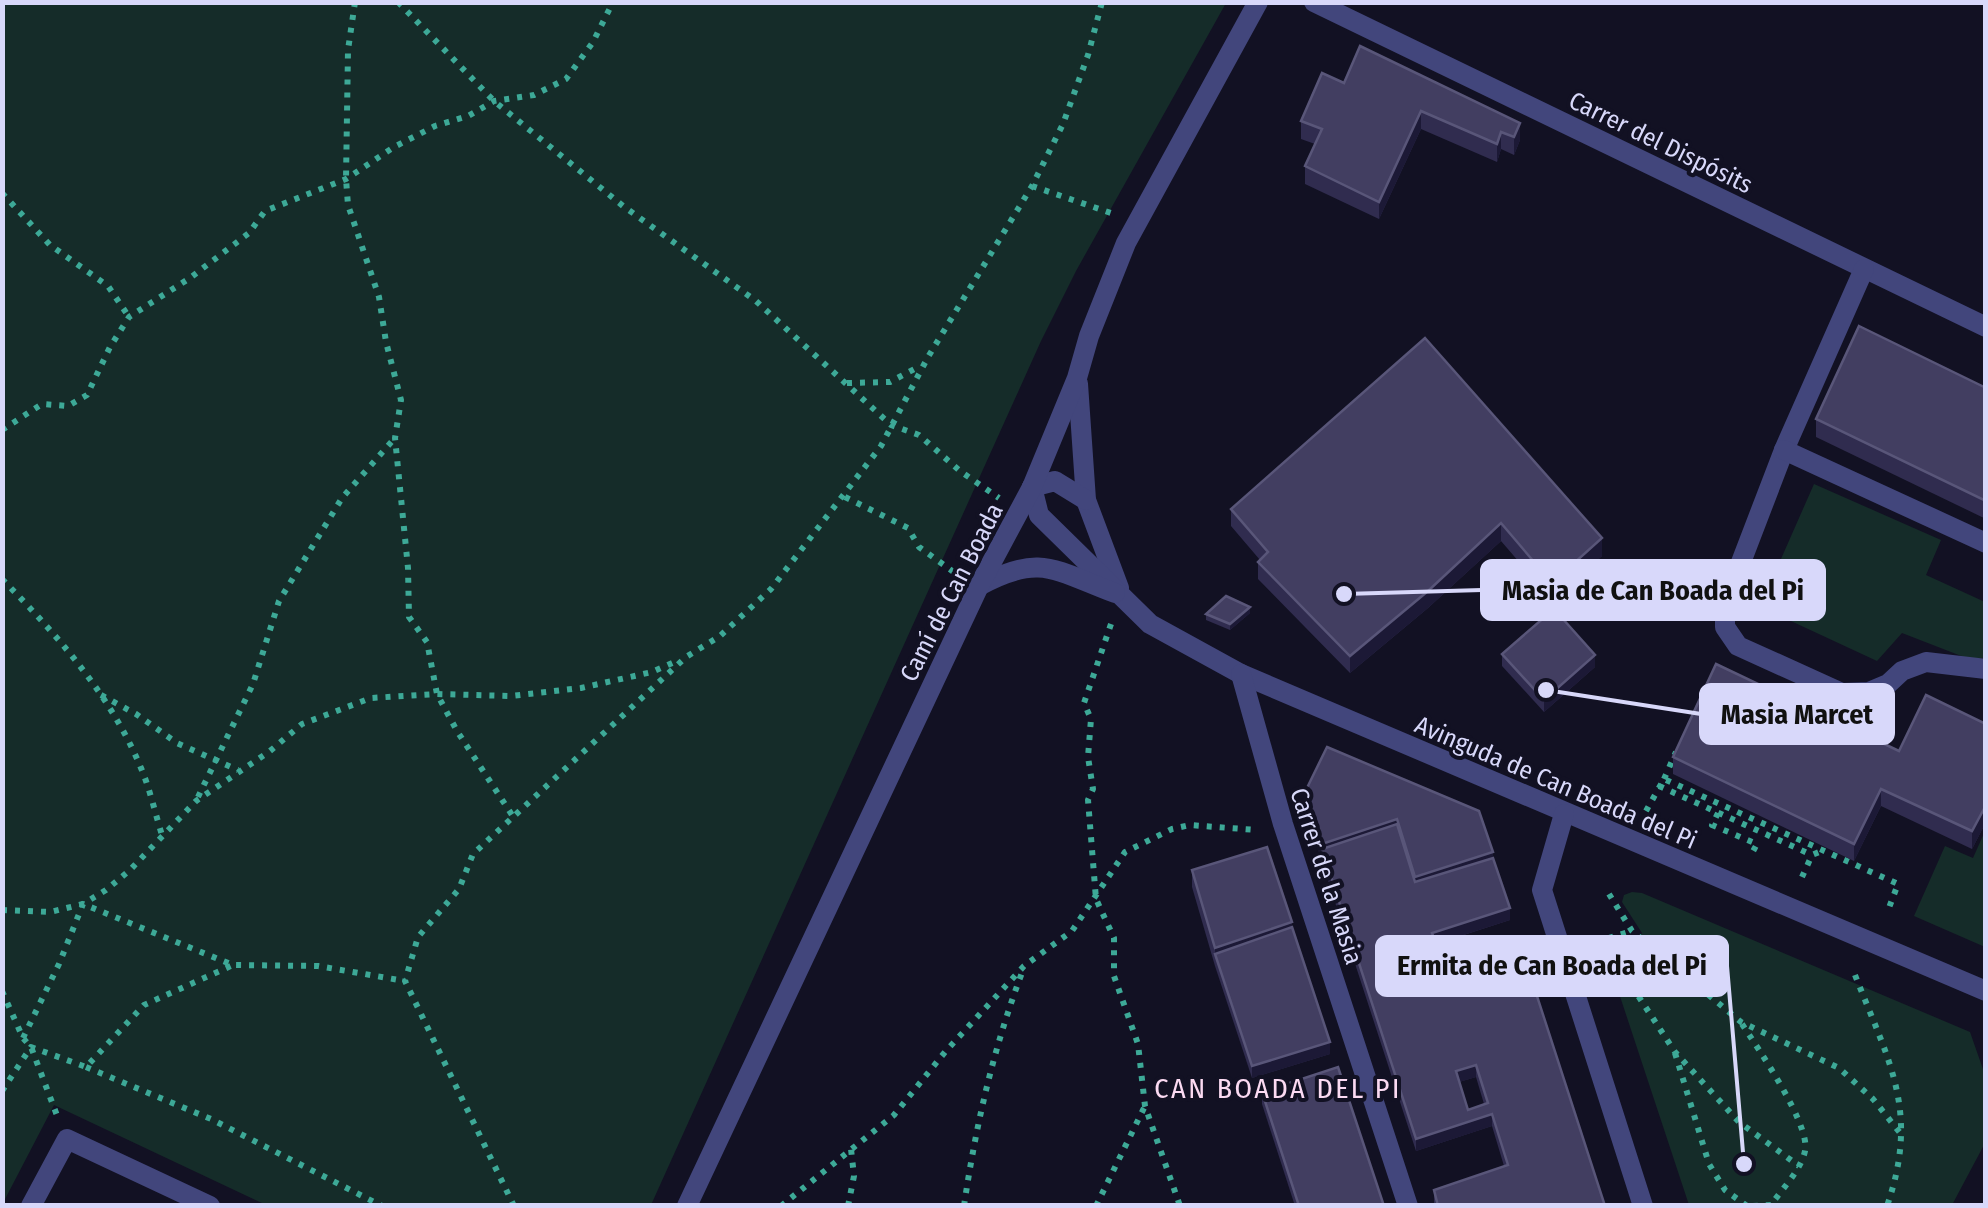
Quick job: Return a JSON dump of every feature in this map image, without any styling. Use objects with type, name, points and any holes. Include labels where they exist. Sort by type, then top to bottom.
[{"type":"street","name":"Camí de Can Boada","points":[[687,1206],[970,581],[1032,487],[1126,243],[1258,2]]},
{"type":"street","name":"Carrer del Dispósits","points":[[1314,2],[1986,328]]},
{"type":"street","points":[[1864,268],[1784,450],[1726,604],[1725,627],[1738,646],[1842,694],[1869,692],[1888,684],[1902,670],[1926,662],[1986,669]]},
{"type":"street","points":[[1077,378],[1086,500],[1121,595]]},
{"type":"street","points":[[1784,450],[1986,543]]},
{"type":"street","points":[[1032,487],[1056,481],[1086,500]]},
{"type":"street","name":"Avinguda de Can Boada del Pi","points":[[1032,487],[1039,515],[1150,624],[1241,674],[1986,992]]},
{"type":"street","points":[[970,581],[1039,565],[1121,595]]},
{"type":"street","name":"Carrer de la Masia","points":[[1241,674],[1283,824],[1408,1206]]},
{"type":"street","points":[[1564,814],[1542,890],[1643,1206]]},
{"type":"street","points":[[31,1206],[67,1138],[210,1206]]},
{"type":"path","points":[[355,2],[348,50],[348,205],[379,297],[401,400],[395,438],[409,617],[427,642],[437,694],[514,818]]},
{"type":"path","points":[[398,2],[494,101],[623,206],[756,301],[891,425],[919,436],[960,472],[999,498]]},
{"type":"path","points":[[2,430],[42,404],[68,406],[87,396],[129,318],[249,233],[265,211],[346,179],[435,126],[468,116],[494,101],[534,95],[566,80],[594,42],[613,2]]},
{"type":"path","points":[[2,910],[50,912],[82,904],[106,890],[196,801],[270,752],[302,724],[371,698],[437,694],[511,696],[581,688],[652,672],[720,636],[771,589],[881,446],[928,358],[1032,186],[1063,124],[1102,2]]},
{"type":"path","points":[[1032,186],[1116,214]]},
{"type":"path","points":[[2,193],[50,245],[108,286],[129,318]]},
{"type":"path","points":[[846,382],[890,382],[917,370],[928,358]]},
{"type":"path","points":[[196,801],[253,684],[279,601],[342,498],[395,438]]},
{"type":"path","points":[[844,496],[908,528],[918,547],[947,570],[970,581]]},
{"type":"path","points":[[2,578],[50,628],[99,694],[141,768],[162,835]]},
{"type":"path","points":[[1111,624],[1084,703],[1090,718],[1088,757],[1093,790],[1088,800],[1096,899],[1114,938],[1114,976],[1138,1044],[1145,1106],[1180,1206]]},
{"type":"path","points":[[514,1206],[404,981],[418,938],[458,889],[473,854],[686,657]]},
{"type":"path","points":[[99,694],[178,743],[240,770]]},
{"type":"path","points":[[1646,811],[1680,743]]},
{"type":"path","points":[[1661,782],[1718,813],[1812,855]]},
{"type":"path","points":[[1661,782],[1898,884],[1887,913]]},
{"type":"path","points":[[1718,813],[1712,825],[1757,844],[1752,856]]},
{"type":"path","points":[[782,1206],[894,1114],[1024,966],[1072,931],[1125,852],[1172,828],[1190,825],[1262,830]]},
{"type":"path","points":[[1802,877],[1812,855],[1824,850]]},
{"type":"path","points":[[1609,894],[1632,932],[1741,1022],[1839,1068],[1873,1099],[1901,1134]]},
{"type":"path","points":[[82,904],[233,964],[318,966],[404,981]]},
{"type":"path","points":[[23,1038],[60,964],[82,904]]},
{"type":"path","points":[[1596,942],[1632,932]]},
{"type":"path","points":[[1610,953],[1675,1052],[1739,1122],[1799,1166]]},
{"type":"path","points":[[86,1066],[144,1005],[233,964]]},
{"type":"path","points":[[964,1206],[972,1150],[999,1034],[1024,966]]},
{"type":"path","points":[[1855,975],[1894,1072],[1903,1108],[1899,1170],[1888,1206]]},
{"type":"path","points":[[2,991],[31,1047],[67,1138]]},
{"type":"path","points":[[1675,1052],[1708,1164],[1725,1190],[1749,1206],[1771,1205],[1799,1166],[1806,1149],[1805,1134],[1779,1081],[1741,1022]]},
{"type":"path","points":[[31,1047],[211,1119],[382,1206]]},
{"type":"path","points":[[2,1091],[31,1047]]},
{"type":"path","points":[[1096,1206],[1145,1106]]},
{"type":"path","points":[[848,1206],[854,1176],[851,1149]]},
{"type":"green space","points":[[2,3],[1226,3],[1041,341],[651,1205],[266,1205],[54,1105],[3,1203]]},
{"type":"green space","points":[[1814,484],[1941,540],[1926,575],[1985,602],[1983,658],[1969,659],[1902,633],[1877,661],[1776,614],[1773,577]]},
{"type":"green space","points":[[1985,831],[1985,947],[1914,916],[1945,846],[1973,858]]},
{"type":"green space","points":[[1632,892],[1970,1032],[1985,1075],[1985,1143],[1952,1205],[1689,1205],[1606,954],[1613,952],[1611,945],[1636,942],[1642,933],[1622,902],[1624,895]]},
{"type":"building","points":[[1360,46],[1520,123],[1514,137],[1501,132],[1497,144],[1421,111],[1379,202],[1305,166],[1322,129],[1301,121],[1322,73],[1344,83]]},
{"type":"building","points":[[1859,326],[1986,388],[1986,501],[1816,419]]},
{"type":"building","points":[[1425,338],[1602,538],[1552,583],[1501,523],[1350,656],[1258,562],[1268,552],[1231,509]]},
{"type":"building","points":[[1226,596],[1250,607],[1230,624],[1206,614]]},
{"type":"building","points":[[1554,609],[1595,655],[1544,700],[1502,654]]},
{"type":"building","points":[[1716,664],[1899,751],[1926,695],[1986,724],[1986,805],[1972,831],[1881,789],[1854,844],[1673,757]]},
{"type":"building","points":[[1327,747],[1479,811],[1493,852],[1415,877],[1397,819],[1322,844],[1305,792]]},
{"type":"building","points":[[1397,824],[1415,882],[1493,858],[1510,908],[1432,933],[1449,983],[1525,959],[1605,1206],[1438,1206],[1434,1190],[1508,1165],[1492,1114],[1416,1139],[1322,849]],"holes":[[[1476,1065],[1488,1103],[1468,1110],[1456,1071]]]},
{"type":"building","points":[[1267,847],[1292,922],[1215,948],[1192,870]]},
{"type":"building","points":[[1292,927],[1330,1042],[1252,1066],[1215,954]]},
{"type":"building","points":[[1338,1067],[1384,1206],[1299,1206],[1262,1092]]},
{"type":"place","name":"Masia de Can Boada del Pi","points":[[1344,594]]},
{"type":"place","name":"Masia Marcet","points":[[1546,690]]},
{"type":"place","name":"Ermita de Can Boada del Pi","points":[[1744,1164]]},
{"type":"district","name":"CAN BOADA DEL PI","points":[[1278,1088]]}]
